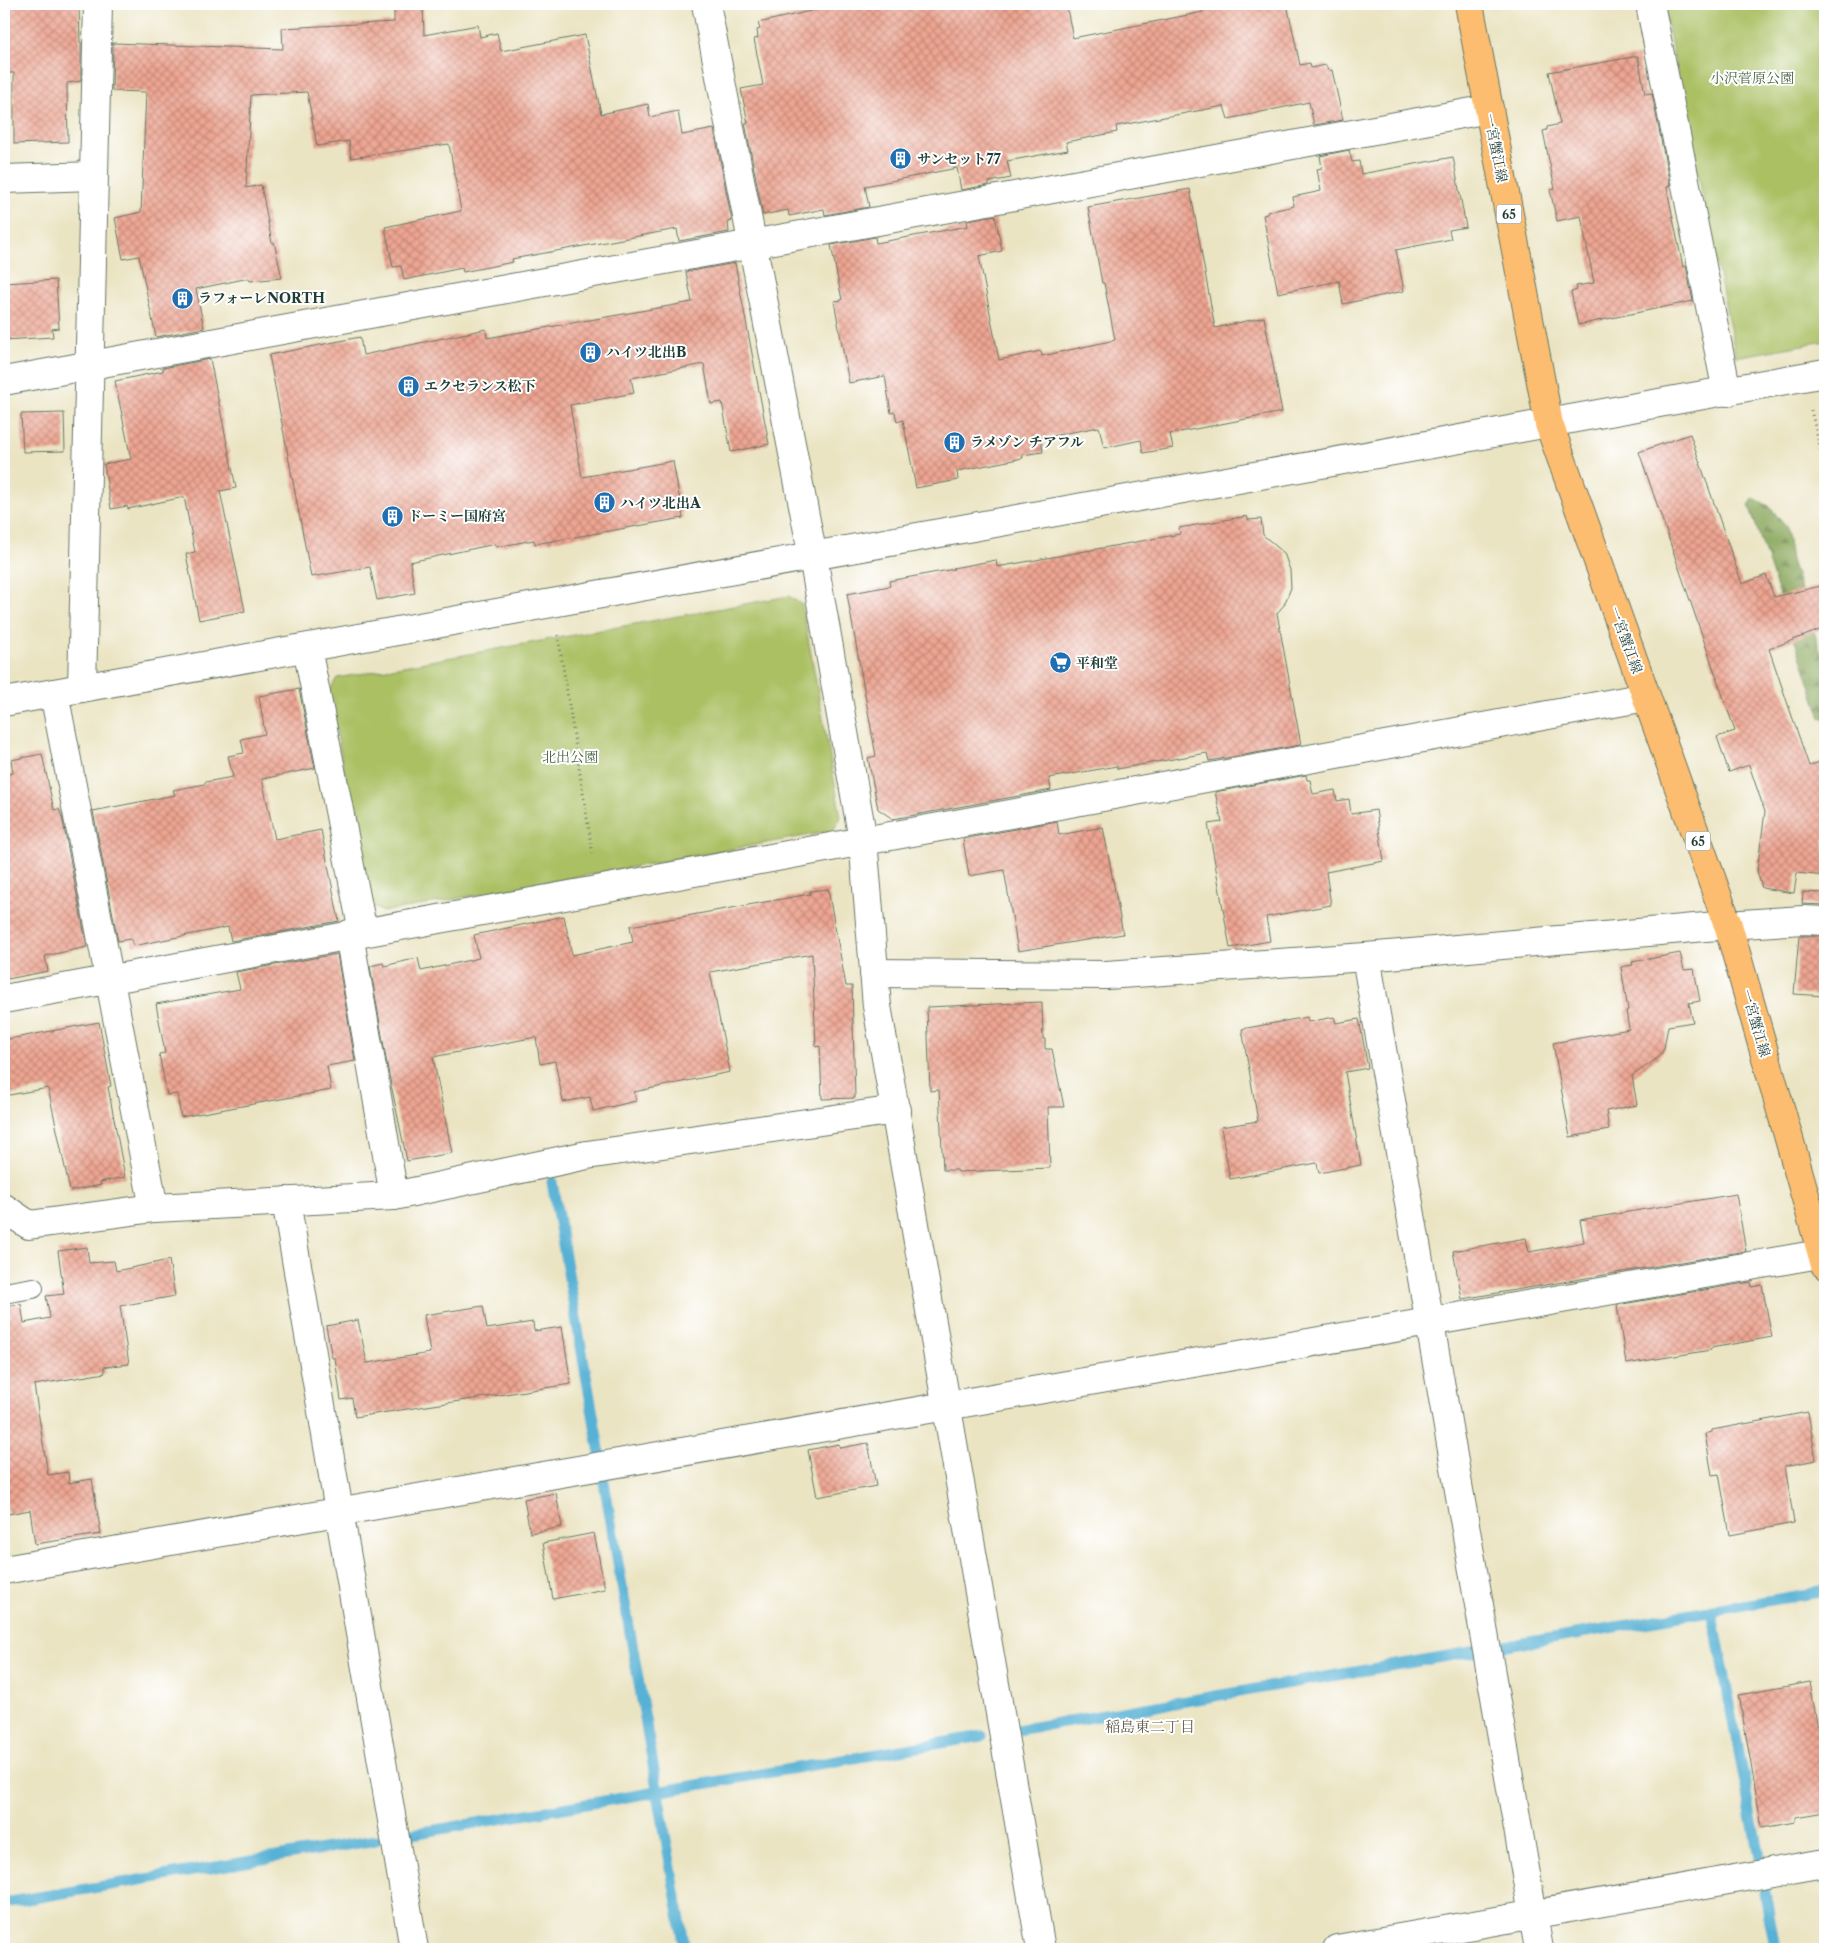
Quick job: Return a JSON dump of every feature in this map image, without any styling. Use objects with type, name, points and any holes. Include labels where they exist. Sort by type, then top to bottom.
[{"type":"main road","name":"一宮蟹江線","points":[[1469,4],[1549,424],[1728,925],[1824,1257]]},
{"type":"street","points":[[82,688],[98,4]]},
{"type":"street","points":[[706,4],[813,556],[862,840],[877,1006],[1041,1949]]},
{"type":"street","points":[[1650,4],[1727,392]]},
{"type":"street","points":[[4,381],[1489,109]]},
{"type":"street","points":[[4,179],[94,176]]},
{"type":"street","points":[[4,702],[1814,375]]},
{"type":"street","points":[[307,648],[356,933],[394,1196]]},
{"type":"street","points":[[54,693],[154,1208]]},
{"type":"street","points":[[4,999],[1646,697]]},
{"type":"street","points":[[874,973],[1106,976],[1366,957],[1728,925],[1803,920],[1825,921]]},
{"type":"street","points":[[1366,957],[1538,1949]]},
{"type":"street","points":[[4,1208],[29,1225],[154,1208],[394,1196],[587,1155],[896,1110]]},
{"type":"street","points":[[286,1201],[414,1949]]},
{"type":"street","points":[[4,1570],[1430,1322],[1824,1257]]},
{"type":"street","points":[[1337,1949],[1825,1863]]},
{"type":"lane","points":[[4,1293],[33,1288]]},
{"type":"path","points":[[1814,375],[1825,468]]},
{"type":"path","points":[[554,604],[598,889]]},
{"type":"green space","name":"小沢菅原公園","points":[[1663,4],[1825,4],[1825,341],[1736,357]]},
{"type":"green space","points":[[1754,498],[1769,506],[1786,527],[1791,560],[1825,665],[1825,720],[1821,718],[1749,505]]},
{"type":"green space","name":"北出公園","points":[[789,596],[802,605],[841,817],[833,831],[383,912],[368,903],[329,691],[337,678]]},
{"type":"building","points":[[5,4],[79,4],[81,81],[67,83],[68,142],[14,144],[14,73],[7,73]]},
{"type":"building","points":[[423,4],[424,35],[478,25],[480,37],[497,33],[501,51],[585,35],[601,114],[648,104],[650,117],[678,111],[682,135],[714,129],[732,221],[728,222],[729,232],[679,241],[677,229],[512,259],[513,262],[463,272],[462,268],[404,280],[401,266],[393,267],[385,227],[461,211],[449,144],[351,158],[349,141],[317,146],[307,92],[251,95],[246,188],[261,185],[272,243],[274,242],[282,278],[250,281],[249,278],[196,289],[204,328],[156,337],[139,256],[123,259],[115,218],[141,212],[146,92],[112,91],[113,43],[283,49],[282,28],[394,22],[394,6]]},
{"type":"building","points":[[827,4],[1066,4],[1073,38],[1203,12],[1202,7],[1218,4],[1287,4],[1300,65],[1310,63],[1311,68],[1326,65],[1328,71],[1332,70],[1343,120],[1314,125],[1309,102],[1228,119],[1224,106],[1116,126],[1117,132],[1066,142],[1068,150],[1007,161],[1011,178],[989,182],[989,185],[961,190],[957,168],[865,186],[869,207],[825,215],[824,209],[789,216],[788,210],[763,215],[745,123],[748,123],[741,89],[763,85],[754,39],[758,38],[757,30],[760,29],[758,23],[828,7]]},
{"type":"building","points":[[1638,56],[1645,94],[1652,93],[1670,186],[1667,187],[1669,199],[1683,267],[1686,266],[1693,301],[1578,325],[1571,292],[1577,290],[1576,286],[1594,283],[1581,216],[1557,221],[1550,190],[1555,189],[1543,131],[1547,130],[1547,127],[1560,124],[1549,72]]},
{"type":"building","points":[[1349,150],[1352,162],[1359,161],[1361,174],[1453,157],[1466,227],[1449,230],[1451,239],[1396,250],[1404,291],[1343,304],[1339,281],[1278,293],[1263,215],[1267,214],[1267,212],[1294,206],[1293,197],[1321,191],[1317,169],[1322,168],[1320,156]]},
{"type":"building","points":[[1190,189],[1215,328],[1264,317],[1282,412],[1170,434],[1173,448],[1143,453],[1141,440],[1104,448],[1099,427],[1041,438],[1043,452],[1022,455],[1023,458],[957,471],[958,480],[916,488],[903,420],[897,422],[895,412],[891,413],[885,376],[849,383],[834,301],[842,300],[831,245],[875,237],[876,243],[968,226],[967,220],[995,215],[1002,251],[979,256],[999,360],[1041,351],[1042,356],[1115,340],[1088,207]]},
{"type":"building","points":[[735,263],[769,444],[731,452],[722,402],[711,404],[704,364],[631,378],[634,393],[570,405],[582,477],[673,461],[683,518],[535,544],[534,540],[496,547],[495,544],[410,562],[415,593],[377,600],[370,567],[311,577],[269,355],[360,337],[363,355],[486,329],[487,338],[692,302],[686,272]]},
{"type":"building","points":[[56,280],[59,328],[52,329],[53,337],[4,340],[4,283]]},
{"type":"building","points":[[210,359],[236,488],[220,491],[245,611],[199,620],[186,554],[195,552],[184,497],[128,509],[127,506],[111,509],[104,464],[131,459],[115,381],[163,371],[163,368]]},
{"type":"building","points":[[64,413],[65,451],[23,452],[21,414]]},
{"type":"building","points":[[1690,434],[1742,584],[1766,575],[1774,597],[1825,585],[1825,628],[1769,649],[1809,766],[1825,760],[1825,876],[1797,873],[1794,893],[1762,888],[1757,871],[1765,812],[1749,765],[1729,772],[1717,737],[1735,731],[1639,452]]},
{"type":"building","points":[[1247,516],[1248,520],[1261,519],[1263,535],[1284,553],[1290,570],[1291,588],[1284,605],[1277,613],[1301,745],[1209,761],[1207,753],[1117,769],[1117,766],[1049,778],[1051,790],[893,819],[878,809],[868,758],[876,756],[847,594],[890,586],[889,581],[953,568],[996,560],[997,567],[1180,534],[1179,528]]},
{"type":"building","points":[[299,689],[315,768],[262,779],[275,839],[321,830],[339,921],[231,941],[228,927],[133,946],[131,939],[118,941],[93,811],[175,795],[173,790],[233,777],[228,756],[244,753],[241,739],[265,734],[259,696]]},
{"type":"building","points":[[42,754],[54,810],[59,809],[62,817],[87,947],[45,956],[48,971],[8,979],[4,960],[4,775],[13,773],[11,760]]},
{"type":"building","points":[[1306,775],[1307,780],[1310,780],[1313,794],[1335,790],[1337,801],[1349,799],[1351,814],[1376,810],[1384,861],[1326,872],[1331,905],[1266,917],[1270,941],[1230,948],[1208,824],[1222,822],[1215,792]]},
{"type":"building","points":[[1057,821],[1059,835],[1103,827],[1123,934],[1018,951],[1004,870],[969,876],[963,839]]},
{"type":"building","points":[[828,889],[846,986],[852,986],[855,1098],[822,1099],[820,1046],[816,1047],[812,954],[710,972],[730,1072],[634,1092],[636,1101],[593,1111],[590,1097],[563,1102],[555,1061],[540,1064],[536,1037],[433,1057],[452,1153],[407,1161],[388,1070],[370,966],[383,963],[384,966],[418,958],[421,971],[479,958],[474,935],[564,916],[572,955],[633,942],[630,926],[810,894],[810,891]]},
{"type":"building","points":[[1803,892],[1825,893],[1825,905],[1802,904]]},
{"type":"building","points":[[1799,936],[1825,936],[1825,996],[1794,994]]},
{"type":"building","points":[[1680,953],[1684,970],[1694,969],[1700,1001],[1689,1003],[1693,1022],[1668,1026],[1664,1049],[1659,1057],[1632,1076],[1637,1105],[1606,1111],[1609,1130],[1570,1137],[1553,1043],[1629,1029],[1621,967],[1633,965],[1632,962]]},
{"type":"building","points":[[337,954],[355,1061],[327,1066],[331,1090],[181,1117],[177,1094],[167,1095],[159,1054],[165,1053],[156,1004],[240,989],[236,972]]},
{"type":"building","points":[[1042,1002],[1045,1049],[1052,1049],[1064,1107],[1048,1107],[1050,1168],[958,1172],[957,1170],[943,1170],[939,1090],[930,1091],[927,1007]]},
{"type":"building","points":[[1307,1017],[1308,1022],[1334,1017],[1336,1023],[1359,1019],[1368,1068],[1345,1072],[1361,1165],[1319,1173],[1317,1163],[1230,1179],[1221,1127],[1258,1121],[1242,1029]]},
{"type":"building","points":[[99,1022],[111,1086],[108,1087],[125,1177],[100,1182],[101,1185],[70,1191],[48,1088],[4,1096],[4,1040]]},
{"type":"building","points":[[1736,1194],[1746,1251],[1462,1299],[1453,1251],[1526,1238],[1529,1252],[1584,1242],[1580,1220]]},
{"type":"building","points":[[87,1247],[89,1263],[114,1261],[116,1271],[169,1260],[175,1296],[120,1306],[129,1364],[104,1367],[105,1373],[34,1385],[48,1475],[68,1472],[69,1483],[92,1479],[101,1534],[35,1544],[30,1510],[8,1514],[4,1489],[4,1425],[10,1424],[4,1390],[4,1306],[21,1304],[24,1323],[50,1318],[46,1296],[64,1294],[58,1251]]},
{"type":"building","points":[[1751,1282],[1752,1287],[1762,1285],[1772,1337],[1711,1348],[1711,1350],[1626,1364],[1617,1305]]},
{"type":"building","points":[[483,1306],[487,1329],[533,1322],[534,1331],[562,1327],[571,1384],[355,1417],[352,1398],[341,1400],[335,1358],[332,1358],[326,1326],[358,1320],[367,1363],[430,1353],[424,1315]]},
{"type":"building","points":[[1808,1412],[1816,1460],[1785,1466],[1794,1523],[1730,1535],[1719,1474],[1712,1475],[1705,1434],[1712,1432],[1712,1430]]},
{"type":"building","points":[[868,1443],[876,1486],[817,1497],[808,1450],[839,1444],[840,1448]]},
{"type":"building","points":[[556,1493],[562,1527],[530,1533],[524,1499]]},
{"type":"building","points":[[594,1533],[605,1589],[553,1599],[543,1543]]},
{"type":"building","points":[[1810,1682],[1825,1771],[1825,1812],[1795,1817],[1795,1822],[1762,1828],[1739,1695]]},
{"type":"waterway","points":[[552,1182],[600,1454]]},
{"type":"waterway","points":[[604,1482],[685,1949]]},
{"type":"waterway","points":[[1500,1647],[1825,1591]]},
{"type":"waterway","points":[[1712,1610],[1759,1857]]},
{"type":"waterway","points":[[1017,1730],[1477,1651]]},
{"type":"waterway","points":[[406,1835],[982,1736]]},
{"type":"waterway","points":[[4,1903],[376,1840]]},
{"type":"waterway","points":[[1765,1892],[1775,1949]]},
{"type":"place","name":"サンセット77","points":[[901,159]]},
{"type":"place","name":"ラフォーレNORTH","points":[[182,298]]},
{"type":"place","name":"ハイツ北出B","points":[[590,352]]},
{"type":"place","name":"エクセランス松下","points":[[408,386]]},
{"type":"place","name":"ラメゾン チアフル","points":[[954,442]]},
{"type":"place","name":"ハイツ北出A","points":[[604,503]]},
{"type":"place","name":"ドーミー国府宮","points":[[392,516]]},
{"type":"place","name":"平和堂","points":[[1060,663]]},
{"type":"district","name":"稲島東二丁目","points":[[1150,1726]]}]
